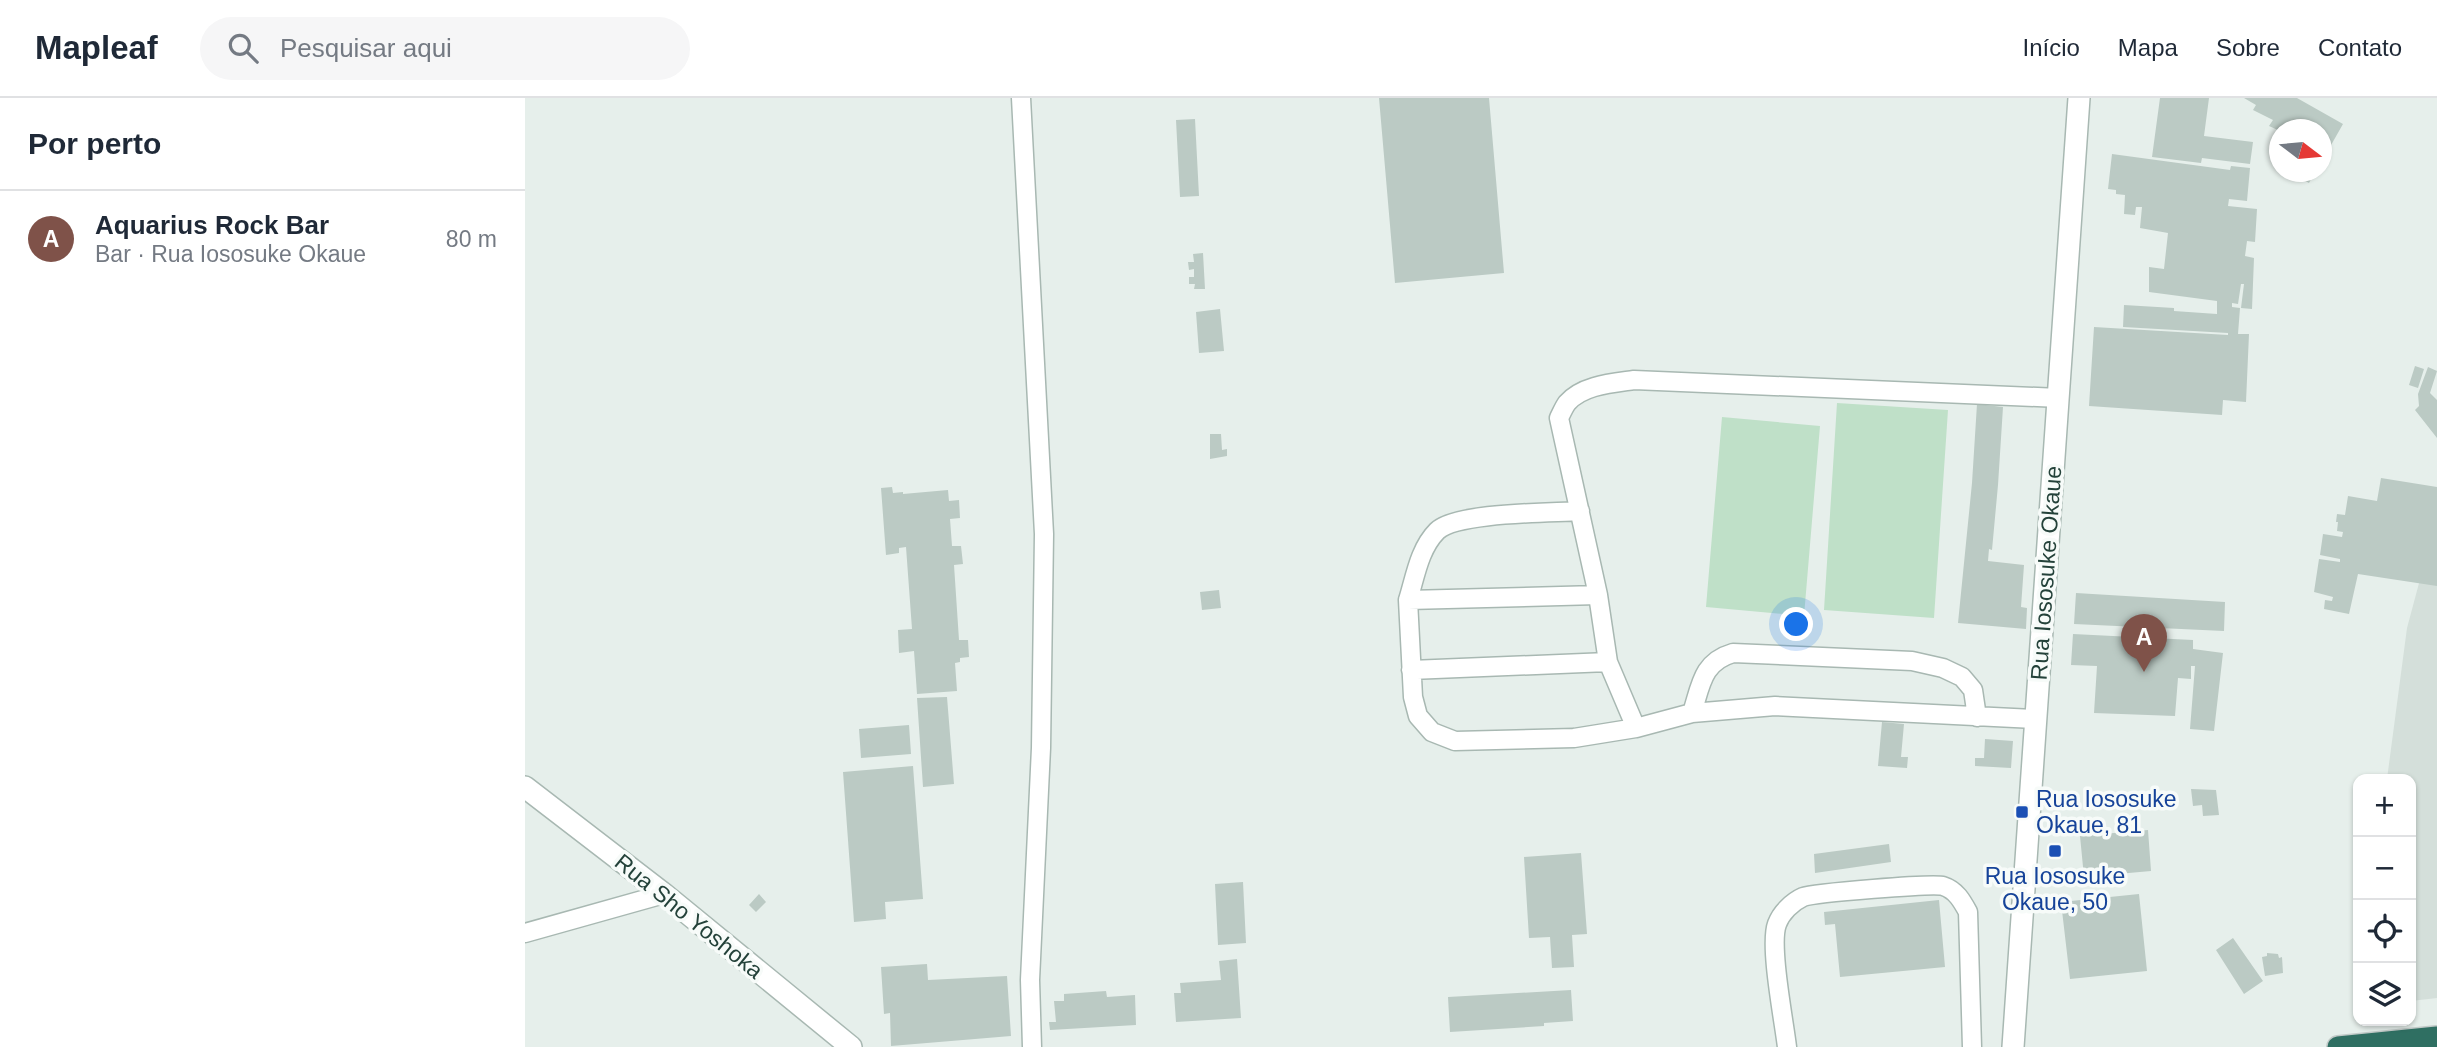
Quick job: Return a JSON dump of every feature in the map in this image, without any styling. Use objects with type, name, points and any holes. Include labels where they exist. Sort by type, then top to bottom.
[{"type":"highway","points":[[2339,1047],[2437,1037]]},
{"type":"street","name":"Rua Iososuke Okaue","points":[[2013,1047],[2079,98]]},
{"type":"street","name":"Rua Sho Yoshoka","points":[[525,787],[664,894],[851,1047]]},
{"type":"lane","points":[[1021,98],[1044,534],[1041,748],[1030,981],[1032,1047]]},
{"type":"lane","points":[[1636,728],[1608,662],[1598,595],[1559,418],[1567,402],[1584,391],[1609,383],[1634,380],[2059,398]]},
{"type":"lane","points":[[1580,511],[1466,519],[1438,530],[1423,551],[1408,600],[1411,670],[1418,716],[1432,732],[1455,741],[1574,738],[1636,728],[1692,713],[1775,706],[2036,719]]},
{"type":"lane","points":[[1408,600],[1598,595]]},
{"type":"lane","points":[[1692,713],[1707,668],[1718,657],[1733,653],[1912,662],[1943,668],[1962,677],[1973,690],[1977,717]]},
{"type":"lane","points":[[1411,670],[1608,662]]},
{"type":"lane","points":[[1787,1047],[1774,942],[1777,924],[1785,910],[1803,897],[1919,885],[1943,886],[1960,897],[1968,912],[1972,1047]]},
{"type":"lane","points":[[525,933],[664,894]]},
{"type":"shaded area","points":[[2437,516],[2437,998],[2416,1000],[2416,774],[2388,774],[2407,628]]},
{"type":"green space","points":[[1837,403],[1948,410],[1934,618],[1824,610]]},
{"type":"green space","points":[[1722,417],[1820,426],[1804,616],[1706,607]]},
{"type":"building","points":[[1379,98],[1489,98],[1504,273],[1395,283]]},
{"type":"building","points":[[2160,98],[2209,98],[2204,136],[2253,142],[2250,164],[2202,158],[2201,163],[2152,157]]},
{"type":"building","points":[[2244,98],[2297,98],[2343,124],[2332,143],[2332,119],[2271,119],[2253,110],[2256,105]]},
{"type":"building","points":[[1195,119],[1199,196],[1180,197],[1176,120]]},
{"type":"building","points":[[2112,154],[2230,170],[2231,166],[2250,168],[2247,201],[2229,199],[2228,206],[2257,209],[2255,242],[2247,241],[2245,256],[2254,258],[2252,309],[2241,308],[2244,284],[2241,284],[2238,304],[2232,303],[2232,307],[2240,308],[2238,334],[2249,334],[2246,402],[2223,400],[2222,415],[2089,406],[2094,327],[2228,335],[2123,327],[2124,305],[2217,314],[2217,301],[2149,292],[2149,267],[2164,269],[2168,233],[2140,228],[2142,207],[2136,207],[2135,215],[2124,214],[2125,195],[2108,189]]},
{"type":"building","points":[[1203,253],[1205,289],[1194,289],[1195,284],[1189,284],[1189,277],[1194,277],[1194,269],[1189,270],[1188,262],[1194,262],[1193,254]]},
{"type":"building","points":[[1220,309],[1224,351],[1199,353],[1196,312]]},
{"type":"building","points":[[2415,366],[2424,369],[2418,388],[2409,385]]},
{"type":"building","points":[[2428,367],[2437,371],[2430,393],[2437,400],[2437,438],[2415,410],[2419,406],[2418,394]]},
{"type":"building","points":[[1977,404],[2003,407],[1992,550],[1989,549],[1988,561],[2024,565],[2021,607],[2027,608],[2026,629],[1958,623]]},
{"type":"building","points":[[1210,434],[1221,434],[1222,450],[1227,449],[1227,456],[1210,459]]},
{"type":"building","points":[[2381,478],[2437,487],[2437,586],[2358,574],[2349,614],[2324,609],[2325,600],[2332,601],[2333,597],[2314,592],[2319,559],[2340,562],[2340,559],[2320,555],[2323,534],[2342,537],[2343,532],[2337,531],[2337,514],[2345,515],[2348,496],[2377,501]]},
{"type":"building","points":[[892,487],[893,493],[903,494],[948,490],[949,501],[959,500],[960,518],[950,519],[952,546],[961,546],[963,564],[954,565],[959,640],[968,640],[969,657],[960,658],[960,662],[955,663],[957,691],[917,694],[914,651],[899,653],[898,630],[912,629],[906,547],[899,548],[899,553],[886,555],[881,488]]},
{"type":"building","points":[[1219,590],[1221,608],[1202,610],[1200,592]]},
{"type":"building","points":[[2076,593],[2225,602],[2224,631],[2074,624]]},
{"type":"building","points":[[2073,634],[2193,640],[2193,649],[2223,653],[2214,731],[2190,729],[2195,666],[2191,666],[2191,679],[2178,678],[2175,716],[2094,713],[2097,666],[2071,665]]},
{"type":"building","points":[[947,697],[954,784],[923,787],[917,698]]},
{"type":"building","points":[[1882,722],[1904,724],[1901,757],[1908,757],[1907,768],[1878,766]]},
{"type":"building","points":[[909,725],[911,754],[861,758],[859,729]]},
{"type":"building","points":[[1985,739],[2013,741],[2011,768],[1975,766],[1975,758],[1984,758]]},
{"type":"building","points":[[913,766],[923,899],[885,902],[886,919],[854,922],[843,772]]},
{"type":"building","points":[[2191,789],[2216,790],[2219,815],[2203,816],[2202,805],[2193,806]]},
{"type":"building","points":[[2148,830],[2151,871],[2084,877],[2080,836]]},
{"type":"building","points":[[1889,844],[1891,862],[1815,873],[1814,854]]},
{"type":"building","points":[[1581,853],[1587,934],[1572,935],[1574,967],[1552,968],[1550,937],[1529,938],[1524,857]]},
{"type":"building","points":[[1243,882],[1246,943],[1218,945],[1215,884]]},
{"type":"building","points":[[759,894],[766,902],[756,912],[749,905]]},
{"type":"building","points":[[2139,894],[2147,971],[2070,979],[2061,902]]},
{"type":"building","points":[[1939,900],[1945,967],[1840,977],[1835,924],[1825,925],[1824,912]]},
{"type":"building","points":[[2233,938],[2263,981],[2244,994],[2216,950]]},
{"type":"building","points":[[2267,953],[2282,957],[2283,973],[2265,976],[2262,957],[2267,956]]},
{"type":"building","points":[[1237,959],[1241,1018],[1176,1022],[1174,993],[1181,993],[1180,983],[1221,980],[1219,961]]},
{"type":"building","points":[[927,964],[928,980],[1007,976],[1011,1036],[891,1046],[890,1013],[884,1014],[881,967]]},
{"type":"building","points":[[1571,990],[1573,1021],[1544,1023],[1544,1026],[1450,1032],[1448,997]]},
{"type":"building","points":[[1106,991],[1107,997],[1135,995],[1136,1025],[1050,1030],[1049,1022],[1056,1022],[1054,1001],[1064,1001],[1064,994]]},
{"type":"place","name":"Aquarius Rock Bar","points":[[2144,672]]},
{"type":"place","name":"Rua Iososuke Okaue, 81","points":[[2022,812]]},
{"type":"place","name":"Rua Iososuke Okaue, 50","points":[[2055,851]]}]
